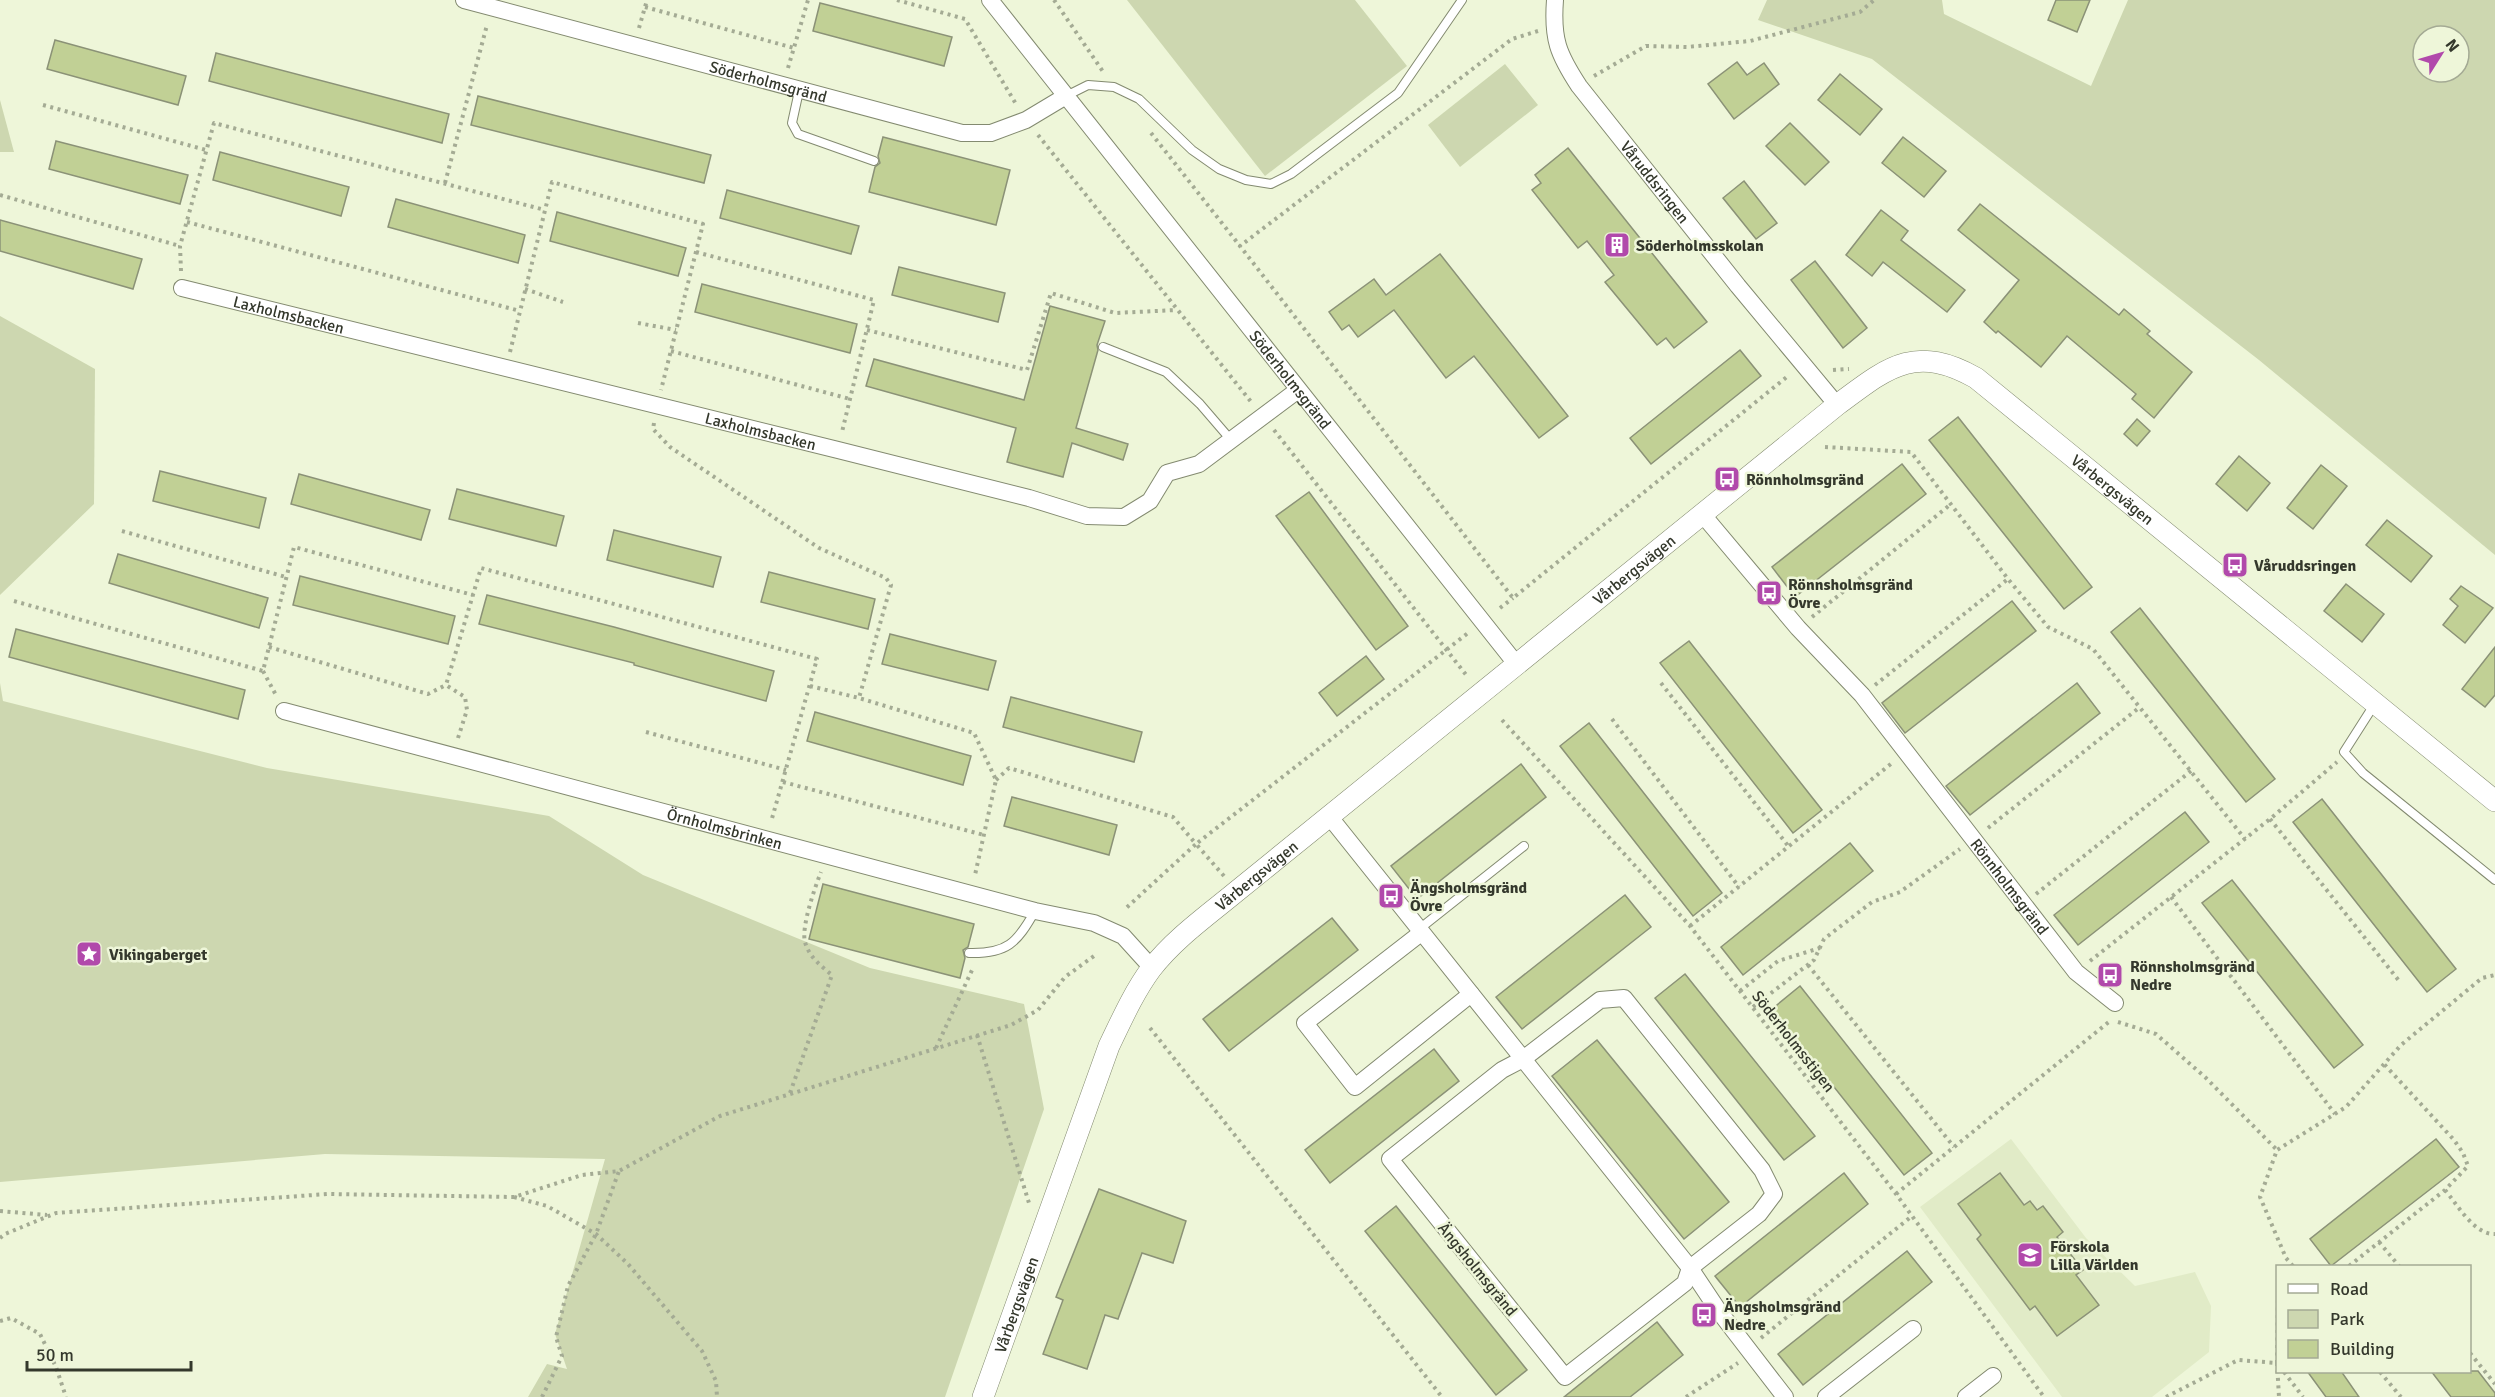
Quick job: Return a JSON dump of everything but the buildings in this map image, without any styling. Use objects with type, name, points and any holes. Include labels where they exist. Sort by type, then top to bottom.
[{"type":"street","name":"Söderholmsgränd","points":[[464,0],[962,133],[991,133],[1026,120],[1066,96]]},
{"type":"street","name":"Söderholmsgränd","points":[[990,0],[1517,664]]},
{"type":"street","name":"Våruddsringen","points":[[1555,0],[1553,26],[1561,58],[1579,86],[1802,365],[1837,405]]},
{"type":"street","name":"Laxholmsbacken","points":[[182,288],[1029,498],[1087,516],[1124,518],[1150,501],[1167,473],[1199,464],[1298,390]]},
{"type":"street","name":"Vårbergsvägen","points":[[983,1397],[1109,1046],[1129,1004],[1152,968],[1185,935],[1329,816],[1837,405],[1894,366],[1915,361],[1937,362],[1967,372],[2495,801]]},
{"type":"street","name":"Rönnholmsgränd","points":[[1703,515],[1798,628],[1862,695],[2076,972],[2115,1003]]},
{"type":"street","name":"Örnholmsbrinken","points":[[284,711],[971,894],[1094,923],[1123,936],[1152,968]]},
{"type":"street","points":[[1329,816],[1690,1268],[1718,1310],[1785,1397]]},
{"type":"street","points":[[1420,931],[1305,1023],[1356,1087],[1471,994]]},
{"type":"street","name":"Ängsholmsgränd","points":[[1624,998],[1762,1170],[1774,1194],[1759,1214],[1690,1268],[1685,1283],[1565,1377],[1390,1159],[1502,1070],[1523,1059],[1600,1000],[1624,998]]},
{"type":"street","points":[[1826,1397],[1912,1329]]},
{"type":"street","points":[[1966,1397],[1993,1376]]},
{"type":"lane","points":[[1066,96],[1088,85],[1114,87],[1139,99],[1192,150],[1219,169],[1246,180],[1271,184],[1291,174],[1398,93],[1462,0]]},
{"type":"lane","points":[[799,91],[792,123],[798,134],[873,161]]},
{"type":"lane","points":[[1103,347],[1166,372],[1200,404],[1231,440]]},
{"type":"lane","points":[[2374,705],[2344,752],[2363,773],[2495,880]]},
{"type":"lane","points":[[1420,931],[1524,846]]},
{"type":"lane","points":[[969,953],[989,953],[1006,948],[1021,935],[1035,910]]},
{"type":"path","points":[[634,46],[647,0]]},
{"type":"path","points":[[783,87],[808,0]]},
{"type":"path","points":[[897,0],[965,19],[1026,120],[1467,676]]},
{"type":"path","points":[[1579,86],[1646,46],[1687,47],[1750,41],[1860,12],[1874,0]]},
{"type":"path","points":[[445,184],[491,7]]},
{"type":"path","points":[[645,7],[794,48]]},
{"type":"path","points":[[1513,598],[1240,246],[1512,39],[1553,26]]},
{"type":"path","points":[[43,105],[206,150]]},
{"type":"path","points":[[182,288],[180,246],[214,123],[544,210]]},
{"type":"path","points":[[506,368],[552,182],[703,224],[657,405],[653,429],[670,447],[819,548],[886,578],[891,585],[859,698]]},
{"type":"path","points":[[0,195],[180,246]]},
{"type":"path","points":[[187,222],[520,311]]},
{"type":"path","points":[[696,252],[874,300],[838,450]]},
{"type":"path","points":[[525,289],[563,302]]},
{"type":"path","points":[[867,330],[1027,370],[1051,293],[1115,313],[1177,310]]},
{"type":"path","points":[[638,323],[676,330]]},
{"type":"path","points":[[671,351],[850,399]]},
{"type":"path","points":[[1500,608],[1802,365]]},
{"type":"path","points":[[1825,447],[1911,452],[2008,579],[2048,627],[2093,649],[2245,839]]},
{"type":"path","points":[[1798,628],[1951,504]]},
{"type":"path","points":[[122,531],[286,577]]},
{"type":"path","points":[[284,711],[263,671],[294,547],[473,595]]},
{"type":"path","points":[[269,647],[428,694],[446,685],[481,568],[817,659],[766,839]]},
{"type":"path","points":[[1862,695],[2008,579]]},
{"type":"path","points":[[14,601],[263,671]]},
{"type":"path","points":[[1124,910],[1196,844],[1468,633]]},
{"type":"path","points":[[1661,683],[1789,847]]},
{"type":"path","points":[[446,685],[465,697],[466,710],[453,756]]},
{"type":"path","points":[[810,686],[859,698],[974,733],[996,780]]},
{"type":"path","points":[[1753,1007],[1814,960],[1824,939],[1872,902],[1900,892],[1974,839],[2140,707]]},
{"type":"path","points":[[1611,719],[1739,887]]},
{"type":"path","name":"Söderholmsstigen","points":[[1502,720],[1690,926],[1896,1194],[2044,1397]]},
{"type":"path","points":[[645,732],[786,770]]},
{"type":"path","points":[[1690,926],[1906,752]]},
{"type":"path","points":[[2076,972],[2270,819],[2337,762],[2344,752]]},
{"type":"path","points":[[971,894],[996,780],[1009,768],[1173,817],[1237,891]]},
{"type":"path","points":[[2024,904],[2191,771]]},
{"type":"path","points":[[783,782],[984,835]]},
{"type":"path","points":[[2270,819],[2400,982]]},
{"type":"path","points":[[790,1094],[832,975],[816,962],[805,941],[807,921],[818,881],[828,856]]},
{"type":"path","points":[[2171,897],[2335,1114]]},
{"type":"path","points":[[1740,991],[1778,961],[1820,948]]},
{"type":"path","points":[[936,1048],[980,953]]},
{"type":"path","points":[[514,1197],[582,1174],[619,1171],[720,1116],[1011,1025],[1038,1010],[1065,977],[1094,956]]},
{"type":"path","points":[[1808,965],[1954,1147]]},
{"type":"path","points":[[2292,1265],[2286,1258],[2260,1197],[2277,1150],[2346,1107],[2401,1046],[2482,978],[2495,975]]},
{"type":"path","points":[[1896,1194],[2111,1020],[2115,1003]]},
{"type":"path","points":[[2111,1020],[2156,1034],[2206,1078],[2277,1150]]},
{"type":"path","points":[[1150,1028],[1442,1397]]},
{"type":"path","points":[[977,1035],[1029,1203]]},
{"type":"path","points":[[2350,1265],[2445,1190],[2468,1166],[2463,1153],[2433,1116],[2384,1064]]},
{"type":"path","points":[[542,1397],[562,1356],[556,1337],[568,1286],[596,1234],[619,1171]]},
{"type":"path","points":[[2445,1190],[2473,1224],[2489,1234],[2495,1234]]},
{"type":"path","points":[[0,1238],[50,1215],[67,1212],[328,1194],[514,1197],[547,1206],[596,1234],[628,1264],[702,1351],[716,1381],[717,1397]]},
{"type":"path","points":[[0,1211],[50,1215]]},
{"type":"path","points":[[1686,1397],[1740,1362],[1763,1336],[1912,1216]]},
{"type":"path","points":[[2379,1242],[2398,1265]]},
{"type":"path","points":[[2284,1265],[2286,1258]]},
{"type":"path","points":[[0,1321],[11,1318],[40,1334],[56,1367],[66,1397]]},
{"type":"path","points":[[2471,1355],[2495,1384]]},
{"type":"path","points":[[2166,1397],[2238,1360],[2276,1363]]},
{"type":"path","points":[[2278,1373],[2279,1397]]},
{"type":"path","points":[[2285,1373],[2303,1397]]},
{"type":"path","points":[[2382,1373],[2401,1397]]},
{"type":"shaded area","name":"Förskola Lilla Världen","points":[[2011,1139],[2086,1238],[2135,1286],[2195,1272],[2211,1306],[2209,1352],[2152,1397],[2062,1397],[1920,1207]]},
{"type":"green space","points":[[1127,0],[1355,0],[1407,66],[1265,176]]},
{"type":"green space","points":[[1767,0],[1942,0],[1944,14],[2091,86],[2128,0],[2495,0],[2495,555],[2259,360],[1872,59],[1758,20]]},
{"type":"green space","points":[[1505,64],[1538,105],[1460,167],[1428,125]]},
{"type":"green space","points":[[0,100],[14,152],[0,152]]},
{"type":"green space","points":[[0,316],[95,369],[94,504],[0,595]]},
{"type":"green space","points":[[0,683],[3,701],[267,768],[549,816],[643,875],[870,968],[1024,1004],[1044,1109],[945,1397],[528,1397],[547,1364],[567,1369],[555,1334],[605,1159],[325,1154],[0,1182]]},
{"type":"place","name":"Söderholmsskolan","points":[[1617,245]]},
{"type":"place","name":"Rönnholmsgränd","points":[[1727,479]]},
{"type":"place","name":"Våruddsringen","points":[[2235,565]]},
{"type":"place","name":"Rönnsholmsgränd Övre","points":[[1769,593]]},
{"type":"place","name":"Ängsholmsgränd Övre","points":[[1391,896]]},
{"type":"place","name":"Vikingaberget","points":[[89,954]]},
{"type":"place","name":"Rönnsholmsgränd Nedre","points":[[2110,975]]},
{"type":"place","name":"Förskola Lilla Världen","points":[[2030,1255]]},
{"type":"place","name":"Ängsholmsgränd Nedre","points":[[1704,1315]]}]
